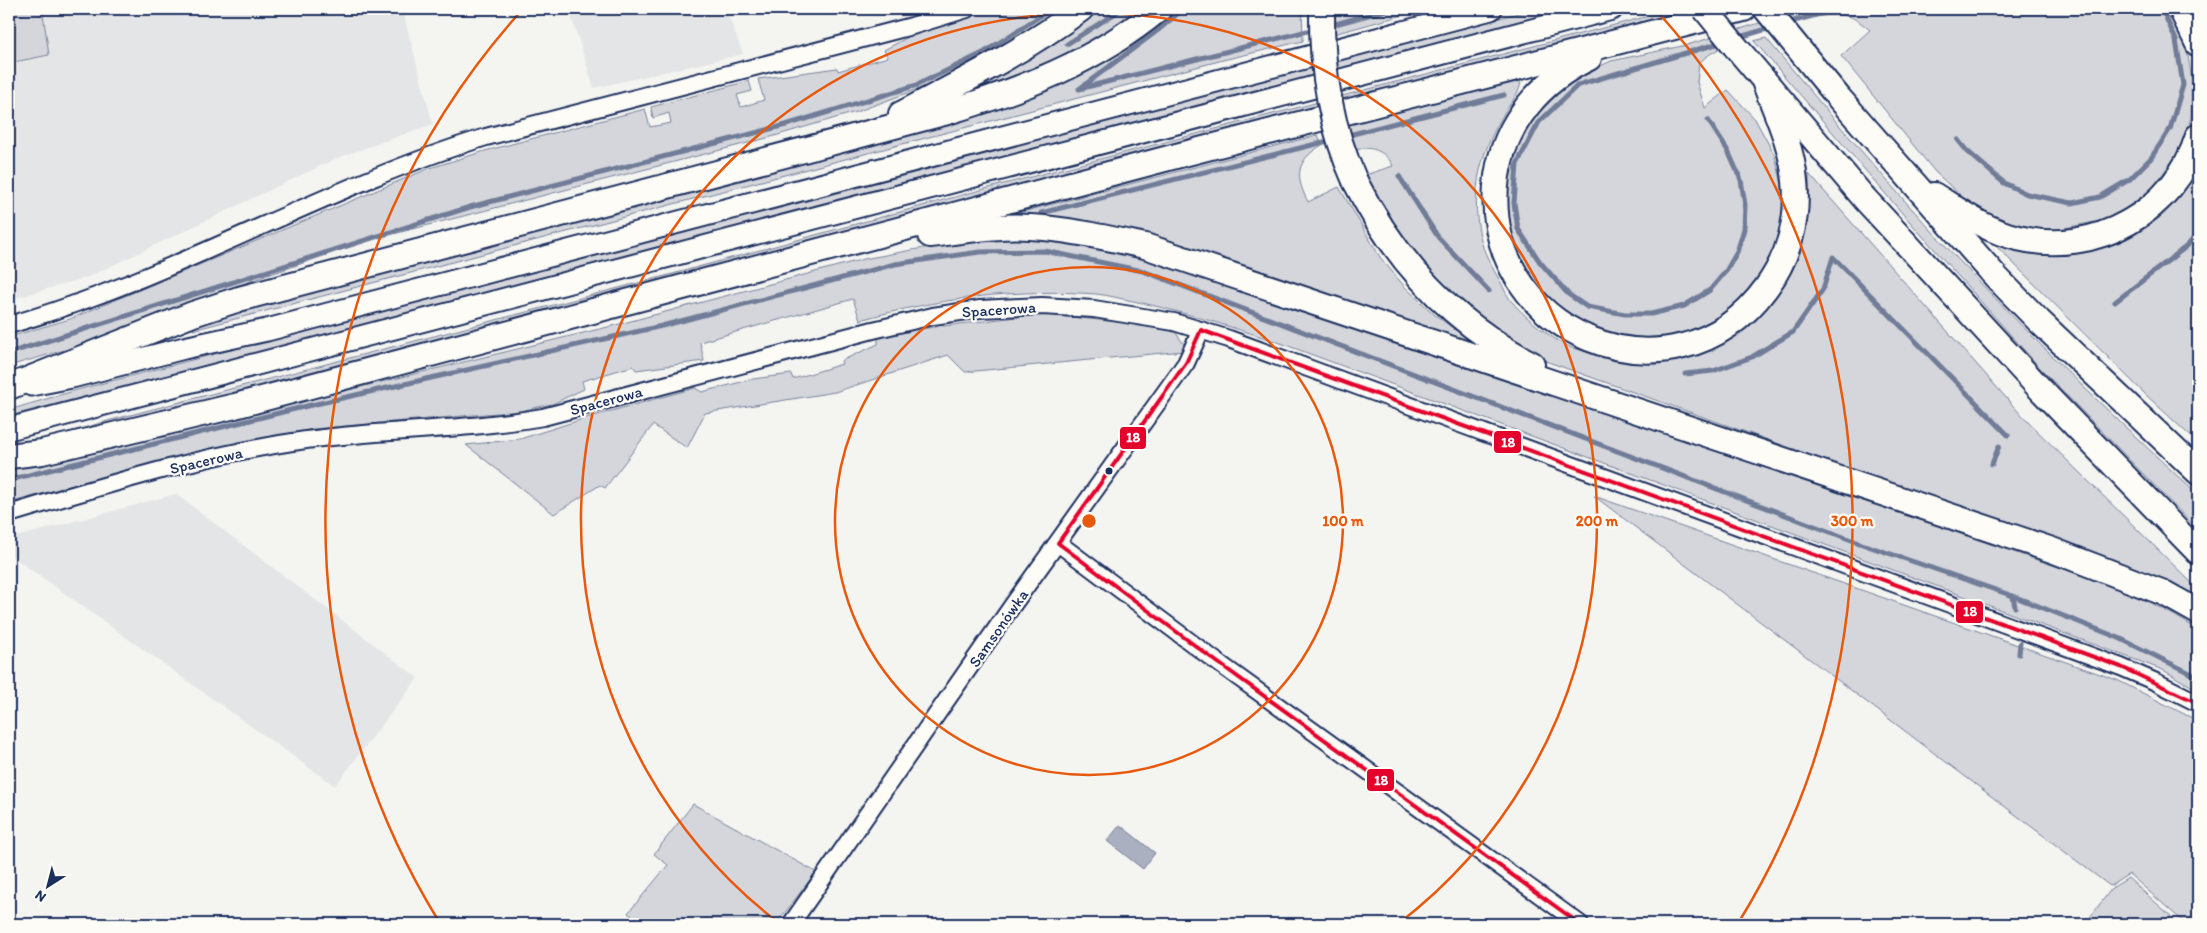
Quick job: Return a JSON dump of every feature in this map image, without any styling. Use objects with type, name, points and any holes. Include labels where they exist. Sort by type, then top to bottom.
[{"type":"highway","points":[[860,135],[997,64],[1081,9]]},
{"type":"highway","points":[[9,388],[193,314],[239,299],[979,102],[1037,82],[1081,62],[1106,47],[1159,9]]},
{"type":"highway","points":[[1322,9],[1322,51],[1328,97],[1341,148],[1355,182],[1383,232],[1402,258],[1434,294],[1466,322],[1529,362],[1558,377],[1632,409]]},
{"type":"highway","points":[[1705,9],[1734,46],[1885,221],[2043,392],[2198,552]]},
{"type":"highway","points":[[9,456],[42,452],[235,406],[1170,158],[1744,9]]},
{"type":"highway","points":[[1766,9],[1911,181],[2040,322],[2198,472]]},
{"type":"highway","points":[[2182,9],[2198,44]]},
{"type":"highway","points":[[1626,40],[1562,73],[1544,87],[1530,103],[1512,129],[1504,148],[1495,193],[1496,218],[1502,245],[1521,285],[1554,319],[1575,333],[1599,343],[1623,349],[1657,350],[1681,346],[1704,338],[1727,326],[1746,311],[1762,294],[1777,272],[1793,226],[1795,181],[1790,151],[1764,81]]},
{"type":"highway","points":[[1911,181],[1979,223],[1998,231],[2018,238],[2044,242],[2069,241],[2094,237],[2118,228],[2145,213],[2168,191],[2183,173],[2198,136]]},
{"type":"highway","points":[[846,244],[972,230],[1030,227],[1088,235],[1144,246],[2117,573],[2164,593],[2198,612]]},
{"type":"main road","points":[[9,388],[72,377],[184,348],[267,330],[1491,9]]},
{"type":"main road","points":[[9,430],[1612,9]]},
{"type":"street","points":[[9,325],[50,313],[107,292],[389,172],[446,150],[486,137],[912,26],[967,9]]},
{"type":"street","name":"Spacerowa","points":[[9,514],[156,471],[273,445],[339,436],[498,424],[543,417],[873,330],[949,313],[1026,306],[1078,307],[1148,316],[1201,330],[2121,667],[2198,704]]},
{"type":"street","name":"Samsonówka","points":[[791,924],[1186,363],[1201,330]]},
{"type":"street","points":[[1058,543],[1213,659],[1580,924]]},
{"type":"shaded area","points":[[9,9],[43,9],[49,55],[9,63]]},
{"type":"shaded area","points":[[43,9],[402,9],[433,124],[337,158],[88,277],[9,300],[9,63],[49,55]]},
{"type":"shaded area","points":[[569,9],[726,9],[743,54],[594,88]]},
{"type":"shaded area","points":[[980,9],[1065,9],[961,73],[856,112],[771,137],[370,240],[216,293],[75,347],[9,366],[9,337],[70,319],[430,168],[485,151],[645,109],[650,127],[671,123],[669,113],[653,118],[651,107],[749,81],[752,91],[737,95],[741,107],[764,100],[758,79],[837,68],[838,71],[888,57],[884,50],[914,34]]},
{"type":"shaded area","points":[[1094,9],[1138,9],[1088,44],[1029,74],[987,89],[948,97]]},
{"type":"shaded area","points":[[1177,9],[1302,9],[1303,41],[1223,60],[193,330],[192,323],[775,166],[1139,37]]},
{"type":"shaded area","points":[[1329,9],[1425,9],[1330,35]]},
{"type":"shaded area","points":[[1534,9],[1568,9],[667,247],[9,416],[9,410],[77,390]]},
{"type":"shaded area","points":[[1676,9],[1717,9],[240,396],[14,448],[111,420],[665,276],[977,191]]},
{"type":"shaded area","points":[[1806,9],[2167,9],[2173,17],[2187,49],[2192,81],[2191,118],[2177,154],[2152,189],[2126,208],[2104,220],[2050,231],[2012,225],[1971,205],[1935,172],[1841,56],[1870,30],[1850,17],[1832,15],[1812,17],[1769,28],[1727,44],[1699,63],[1697,82],[1705,108],[1728,90],[1755,119],[1775,156],[1782,184],[1783,209],[1775,249],[1762,275],[1741,301],[1718,317],[1692,330],[1650,340],[1624,337],[1595,328],[1567,313],[1544,293],[1519,259],[1506,220],[1505,189],[1512,153],[1525,122],[1565,83],[1611,61],[1687,45]]},
{"type":"shaded area","points":[[1766,38],[1886,180],[1974,277],[2084,388],[2198,495],[2198,530],[2041,369],[1902,213],[1754,41]]},
{"type":"shaded area","points":[[1521,81],[1517,93],[1497,125],[1484,155],[1477,186],[1477,219],[1483,248],[1507,295],[1518,309],[1541,329],[1558,341],[1573,348],[1646,362],[1668,362],[1689,358],[1729,339],[1763,311],[1789,275],[1805,234],[1808,212],[1809,174],[2023,417],[2198,589],[2191,594],[2166,581],[1537,358],[1471,320],[1427,279],[1362,176],[1393,166],[1390,161],[1376,150],[1365,148],[1354,151],[1345,124]]},
{"type":"shaded area","points":[[1318,135],[1322,145],[1307,157],[1302,163],[1300,170],[1301,185],[1308,202],[1339,187],[1380,257],[1404,286],[1435,315],[1473,343],[1467,346],[1003,217]]},
{"type":"shaded area","points":[[2198,168],[2198,443],[2147,396],[1996,246],[2024,253],[2066,255],[2090,252],[2112,245],[2133,236],[2153,223],[2185,189]]},
{"type":"shaded area","points":[[987,236],[1038,237],[1081,244],[1153,260],[2074,572],[2150,603],[2198,630],[2198,690],[2163,670],[1275,341],[1169,309],[1096,294],[1036,293],[976,297],[918,306],[860,320],[853,299],[700,342],[704,361],[636,370],[633,366],[582,381],[584,389],[552,404],[520,411],[312,429],[98,478],[9,503],[9,468],[89,453],[616,325],[864,259]]},
{"type":"shaded area","points":[[1041,314],[1137,324],[1175,332],[1184,344],[1183,351],[965,372],[948,355],[835,392],[705,413],[687,448],[653,425],[605,488],[600,485],[554,514],[466,445],[520,439],[586,418],[695,388],[702,392],[753,379],[791,374],[793,379],[842,364],[841,361],[878,344],[878,334]]},
{"type":"shaded area","points":[[176,494],[418,678],[335,786],[9,554],[9,539]]},
{"type":"shaded area","points":[[1594,496],[2117,680],[2198,721],[2198,924],[2186,924],[2129,874],[2110,886]]},
{"type":"shaded area","points":[[693,804],[816,872],[776,924],[642,924],[628,913],[668,865],[654,854]]},
{"type":"shaded area","points":[[2128,878],[2171,916],[2166,924],[2085,924],[2112,888]]},
{"type":"water","points":[[1120,825],[1155,853],[1143,869],[1107,841]]},
{"type":"waterway","points":[[9,353],[470,207],[786,125],[917,85],[983,53],[1051,9]]},
{"type":"waterway","points":[[1067,44],[1122,9]]},
{"type":"waterway","points":[[1183,9],[1157,31],[1079,89],[1315,29]]},
{"type":"waterway","points":[[1328,26],[1390,9]]},
{"type":"waterway","points":[[1787,23],[1838,9]]},
{"type":"waterway","points":[[1958,140],[1967,151],[2004,183],[2027,194],[2072,203],[2100,197],[2130,179],[2151,158],[2170,129],[2183,85],[2176,40],[2162,9]]},
{"type":"waterway","points":[[1736,38],[1774,27]]},
{"type":"waterway","points":[[1708,120],[1728,151],[1741,180],[1745,205],[1744,229],[1737,252],[1726,271],[1710,290],[1684,306],[1651,314],[1625,314],[1587,307],[1568,294],[1540,262],[1518,229],[1514,203],[1517,164],[1539,122],[1578,85],[1723,42]]},
{"type":"waterway","points":[[1345,136],[1504,95]]},
{"type":"waterway","points":[[1041,213],[1332,140]]},
{"type":"waterway","points":[[1399,176],[1438,237],[1489,291]]},
{"type":"waterway","points":[[2115,302],[2187,246],[2198,233]]},
{"type":"waterway","points":[[9,480],[307,406],[662,326],[895,264],[980,252],[1045,251],[1143,271],[1862,544],[2013,596],[2119,638],[2198,677]]},
{"type":"waterway","points":[[1685,374],[1713,371],[1752,357],[1793,332],[1823,289],[1833,257],[2008,435]]},
{"type":"waterway","points":[[1992,464],[1999,446]]},
{"type":"waterway","points":[[2013,596],[2015,607]]},
{"type":"waterway","points":[[2019,654],[2020,643]]},
{"type":"transit line","name":"18","points":[[1580,924],[1213,659],[1058,543],[1186,363],[1201,330],[2121,667],[2198,703]]}]
